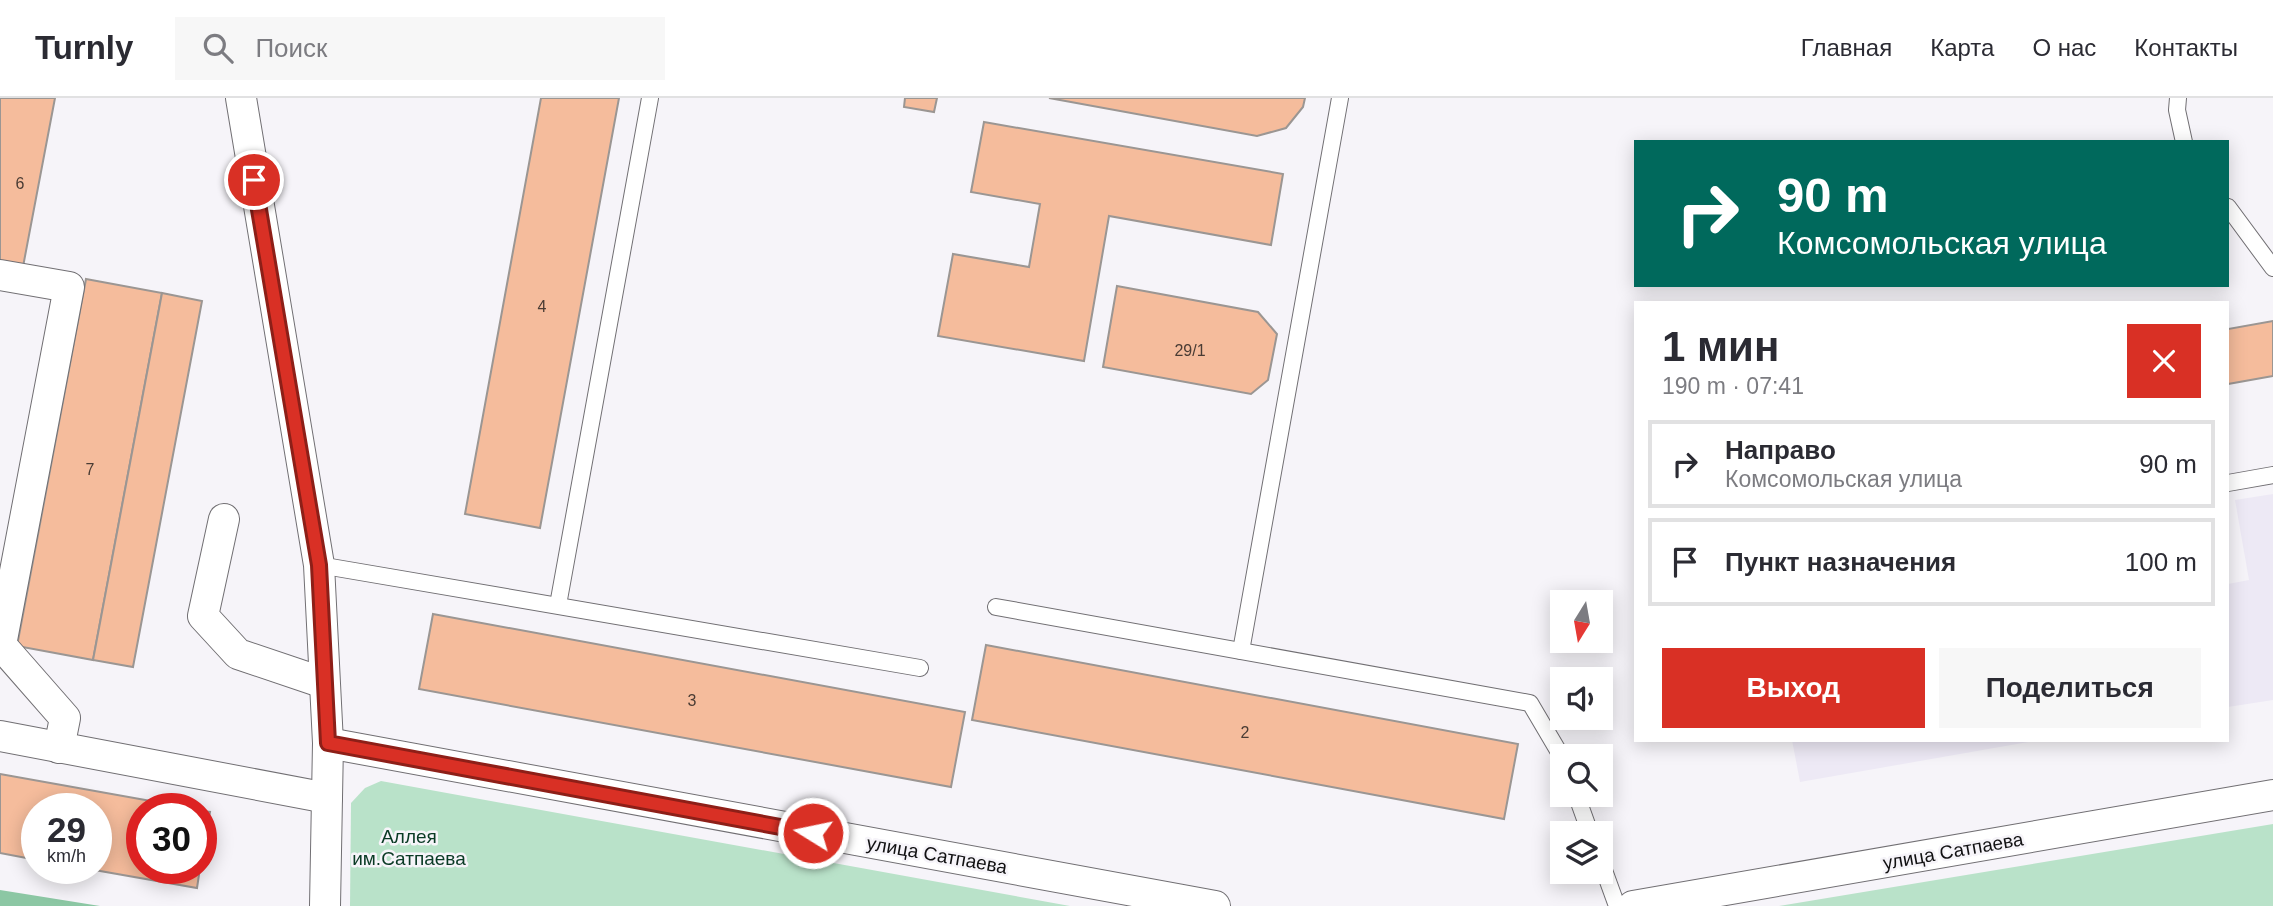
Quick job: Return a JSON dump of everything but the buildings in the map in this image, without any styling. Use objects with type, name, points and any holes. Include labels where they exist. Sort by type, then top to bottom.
[{"type":"street","points":[[241,98],[319,565],[328,743],[325,906]]},
{"type":"street","points":[[0,275],[69,287],[1,645],[65,718],[59,748]]},
{"type":"street","points":[[224,519],[203,616],[238,654],[324,683]]},
{"type":"street","points":[[0,736],[327,798]]},
{"type":"street","name":"улица Сатпаева","points":[[328,743],[1215,906]]},
{"type":"street","name":"улица Сатпаева","points":[[1633,906],[2273,795]]},
{"type":"lane","points":[[558,605],[650,98]]},
{"type":"lane","points":[[1241,651],[1340,98]]},
{"type":"lane","points":[[2178,98],[2177,110],[2184,140]]},
{"type":"lane","points":[[2229,207],[2273,268]]},
{"type":"lane","points":[[2229,483],[2273,475]]},
{"type":"lane","points":[[319,565],[920,667]]},
{"type":"lane","points":[[996,607],[1530,704],[1554,744]]},
{"type":"lane","points":[[1609,884],[1617,906]]},
{"type":"shaded area","points":[[2273,494],[2273,700],[2229,707],[2229,584],[2249,580],[2235,500]]},
{"type":"shaded area","points":[[1792,742],[2029,742],[1800,782]]},
{"type":"green space","name":"Аллея им.Сатпаева","points":[[381,781],[1070,906],[350,906],[351,803],[365,788]]},
{"type":"green space","points":[[2273,824],[2273,906],[1779,906]]},
{"type":"green space","points":[[0,890],[100,906],[0,906]]},
{"type":"route","points":[[254,180],[319,565],[328,743],[813,833]]}]
